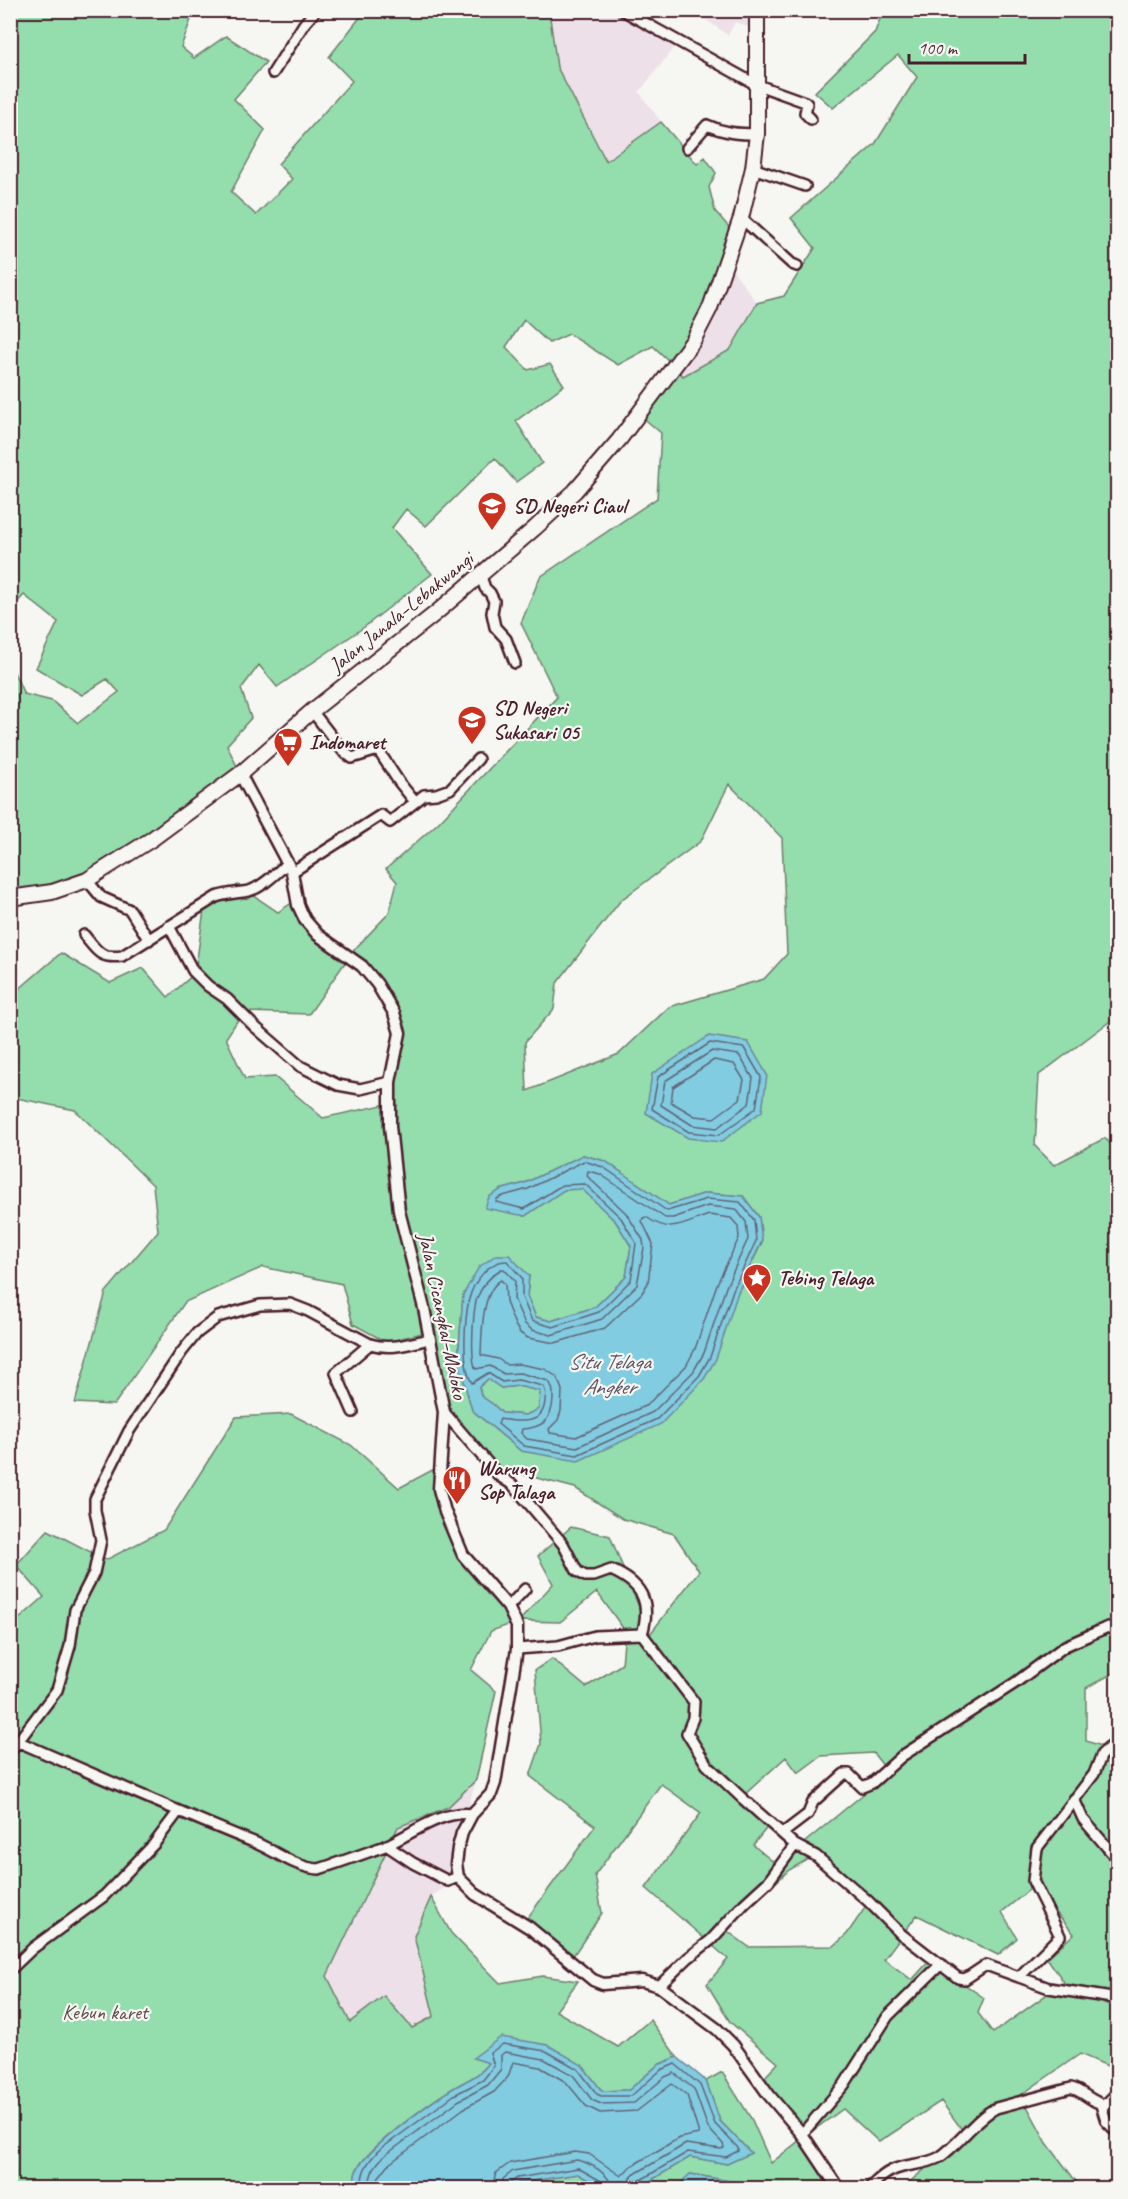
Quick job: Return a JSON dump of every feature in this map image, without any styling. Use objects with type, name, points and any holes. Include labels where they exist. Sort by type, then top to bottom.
[{"type":"main road","name":"Jalan Janala–Lebakwangi","points":[[10,898],[52,892],[87,879],[153,839],[240,774],[312,711],[436,613],[535,528],[575,491],[620,440],[693,341],[710,308],[741,218],[753,168],[757,134],[755,84],[757,10]]},
{"type":"street","points":[[273,73],[304,24],[316,10]]},
{"type":"street","points":[[622,10],[755,84],[805,102],[807,104],[805,113],[811,119]]},
{"type":"street","points":[[687,148],[707,125],[728,133],[757,134]]},
{"type":"street","points":[[753,168],[805,186]]},
{"type":"street","points":[[741,218],[797,266]]},
{"type":"street","points":[[480,574],[485,588],[494,601],[492,613],[495,627],[506,639],[515,663]]},
{"type":"street","points":[[312,711],[343,751],[352,758],[378,750],[415,802]]},
{"type":"street","points":[[84,935],[100,954],[111,957],[123,956],[216,897],[228,892],[257,888],[381,815],[390,822],[424,795],[450,789],[478,759]]},
{"type":"street","name":"Jalan Cicangkal–Maloko","points":[[240,774],[290,867],[298,905],[305,920],[318,936],[362,966],[377,984],[394,1013],[400,1034],[390,1082],[390,1126],[399,1211],[424,1308],[444,1412],[439,1489],[445,1512],[463,1555],[508,1606],[517,1626],[517,1649],[495,1783],[491,1794],[472,1814],[458,1848],[456,1864],[458,1877]]},
{"type":"street","points":[[87,879],[101,897],[130,910],[149,940]]},
{"type":"street","points":[[169,926],[194,971],[208,986],[227,999],[300,1066],[338,1085],[360,1089],[390,1082]]},
{"type":"street","points":[[10,1752],[57,1690],[70,1646],[75,1610],[94,1573],[101,1540],[95,1499],[129,1431],[197,1333],[218,1317],[235,1311],[260,1305],[290,1304],[370,1344],[381,1347],[399,1346],[429,1339]]},
{"type":"street","points":[[353,1412],[336,1373],[370,1344]]},
{"type":"street","points":[[444,1412],[499,1476],[513,1485],[563,1545],[577,1570],[585,1576],[594,1576],[611,1570],[626,1576],[640,1590],[646,1606],[646,1623],[642,1634]]},
{"type":"street","points":[[508,1606],[525,1589]]},
{"type":"street","points":[[783,1833],[808,1814],[813,1802],[844,1773],[849,1774],[862,1787],[872,1783],[902,1756],[1015,1683],[1065,1646],[1108,1627],[1118,1633]]},
{"type":"street","points":[[517,1649],[558,1646],[596,1636],[642,1634]]},
{"type":"street","points":[[642,1634],[694,1702],[693,1718],[687,1733],[707,1765],[795,1845],[816,1856],[868,1901],[901,1934],[958,1978],[965,1978],[986,1965],[1049,1988],[1118,1999]]},
{"type":"street","points":[[1020,1976],[1060,1936],[1033,1881],[1037,1848],[1094,1774],[1102,1754],[1118,1740]]},
{"type":"street","points":[[19,1742],[262,1846],[307,1869],[318,1869],[386,1845],[460,1812],[472,1814]]},
{"type":"street","points":[[1074,1799],[1083,1820],[1118,1860]]},
{"type":"street","points":[[10,1970],[33,1948],[104,1896],[154,1844],[178,1812]]},
{"type":"street","points":[[386,1845],[413,1863],[448,1881],[458,1877],[475,1894],[530,1928],[593,1980],[603,1984],[642,1981],[659,1986],[717,2030],[733,2045],[769,2095],[802,2134],[838,2188]]},
{"type":"street","points":[[659,1986],[711,1940],[768,1882],[795,1845]]},
{"type":"street","points":[[802,2134],[844,2085],[888,2016],[941,1964]]},
{"type":"street","points":[[869,2188],[892,2170],[926,2163],[940,2156],[971,2130],[987,2112],[1071,2088],[1079,2090],[1101,2105],[1106,2121],[1118,2133]]},
{"type":"street","points":[[1101,2105],[1106,2104],[1118,2092]]},
{"type":"shaded area","points":[[549,11],[635,11],[678,43],[639,92],[661,122],[607,161],[557,67]]},
{"type":"shaded area","points":[[693,11],[754,11],[755,30],[735,22],[728,35]]},
{"type":"shaded area","points":[[725,259],[757,303],[730,350],[683,377],[671,363]]},
{"type":"shaded area","points":[[476,1780],[458,1845],[458,1878],[431,1897],[414,1936],[434,2016],[412,2028],[350,2023],[326,1976],[398,1827],[448,1807]]},
{"type":"green space","points":[[10,11],[194,11],[181,47],[194,58],[226,36],[266,62],[234,99],[265,130],[231,192],[256,215],[292,179],[278,164],[352,81],[329,57],[365,11],[549,11],[557,67],[606,161],[661,122],[697,164],[705,157],[716,173],[709,187],[715,211],[733,232],[699,331],[671,363],[653,346],[618,365],[569,334],[549,343],[524,320],[506,347],[528,370],[550,364],[564,385],[516,421],[542,463],[516,482],[495,458],[426,526],[406,509],[392,528],[432,574],[363,628],[277,687],[259,665],[241,689],[251,718],[227,745],[240,773],[85,878],[11,895],[11,666],[24,694],[52,701],[78,723],[119,692],[107,679],[82,695],[36,668],[58,622],[24,595],[11,609]]},
{"type":"green space","name":"Kebun karet","points":[[883,11],[1117,11],[1117,1016],[1039,1075],[1035,1146],[1054,1165],[1105,1138],[1118,1152],[1117,1671],[1086,1688],[1086,1741],[1117,1751],[1117,2070],[1080,2054],[1021,2095],[1047,2143],[1081,2188],[909,2188],[907,2184],[966,2135],[941,2101],[879,2142],[843,2109],[800,2140],[762,2080],[778,2063],[730,2022],[707,1984],[728,1959],[646,1888],[701,1813],[661,1784],[595,1875],[602,1913],[571,1959],[526,1920],[595,1826],[530,1776],[541,1744],[535,1670],[552,1659],[586,1687],[622,1664],[625,1631],[597,1592],[560,1622],[520,1621],[491,1631],[471,1670],[496,1691],[476,1780],[448,1807],[398,1827],[327,1976],[350,2022],[384,1996],[412,2028],[434,2016],[414,1936],[431,1897],[451,1933],[500,1983],[543,1976],[578,1981],[556,2011],[618,2047],[650,2020],[677,2057],[658,2065],[629,2090],[602,2091],[582,2065],[474,2058],[490,2063],[477,2075],[452,2089],[397,2129],[369,2154],[359,2166],[355,2176],[357,2188],[11,2188],[11,1614],[18,1620],[44,1597],[16,1565],[48,1530],[106,1560],[164,1530],[236,1417],[291,1414],[351,1445],[399,1488],[436,1468],[463,1555],[520,1620],[553,1584],[538,1556],[571,1527],[610,1536],[650,1634],[699,1571],[674,1534],[623,1519],[575,1488],[498,1468],[446,1411],[427,1332],[386,1342],[353,1324],[342,1284],[263,1267],[185,1302],[114,1405],[75,1403],[106,1292],[158,1231],[153,1185],[75,1110],[11,1097],[11,996],[61,953],[110,983],[143,968],[168,997],[195,973],[204,910],[238,885],[278,912],[299,898],[310,920],[351,953],[389,913],[397,882],[386,869],[438,823],[557,697],[521,623],[540,577],[657,498],[661,433],[634,410],[671,363],[683,376],[730,350],[757,303],[784,296],[815,248],[791,218],[875,144],[917,77],[898,55],[833,108],[815,92],[875,32]],"holes":[[[729,784],[782,838],[787,954],[764,979],[669,1007],[619,1054],[527,1091],[525,1042],[554,1009],[557,983],[621,900],[701,841]],[[351,954],[372,968],[400,1026],[392,1103],[323,1118],[275,1077],[245,1079],[226,1038],[243,1012],[309,1014]],[[583,1155],[605,1161],[669,1205],[706,1193],[743,1196],[759,1217],[762,1242],[738,1292],[521,1451],[472,1410],[458,1359],[463,1295],[529,1276],[527,1296],[536,1317],[551,1321],[595,1307],[626,1277],[631,1246],[616,1222],[582,1188],[564,1190],[525,1216],[500,1190],[525,1183]],[[873,1753],[889,1773],[777,1865],[753,1845],[769,1825],[743,1796],[786,1757],[798,1773],[821,1756]],[[810,1858],[867,1905],[847,1934],[834,1946],[749,1947],[726,1930],[789,1870]],[[1034,1886],[1074,1934],[1047,1958],[1064,1982],[993,2033],[978,2013],[984,1998],[930,1960],[912,1980],[884,1959],[917,1915],[998,1955],[1017,1938],[1002,1912]]]},
{"type":"green space","points":[[488,1379],[501,1388],[518,1386],[540,1391],[539,1409],[526,1415],[502,1413],[481,1396],[479,1387]]},
{"type":"green space","points":[[722,2072],[752,2120],[771,2163],[800,2140],[832,2188],[768,2188],[691,2174],[675,2188],[638,2188],[690,2157],[727,2164],[751,2153],[720,2121],[706,2081]]},
{"type":"green space","points":[[578,2174],[602,2188],[511,2188],[518,2183]]},
{"type":"water","points":[[709,1036],[748,1042],[767,1075],[762,1111],[721,1142],[688,1138],[646,1113],[652,1074]]},
{"type":"water","name":"Situ Telaga Angker","points":[[583,1155],[605,1161],[669,1205],[706,1193],[743,1196],[759,1217],[762,1241],[738,1292],[716,1359],[704,1379],[661,1424],[578,1461],[521,1451],[472,1410],[458,1360],[463,1295],[479,1267],[496,1255],[509,1255],[529,1276],[527,1296],[536,1317],[551,1321],[595,1307],[626,1277],[631,1246],[616,1222],[582,1189],[564,1190],[525,1216],[485,1208],[489,1197],[500,1190],[525,1183]],"holes":[[[488,1379],[501,1388],[518,1386],[540,1391],[539,1409],[526,1415],[502,1413],[481,1396],[479,1387]]]},
{"type":"water","points":[[501,2037],[548,2045],[582,2065],[602,2091],[629,2090],[658,2065],[677,2057],[706,2081],[720,2121],[751,2153],[727,2164],[690,2157],[638,2188],[602,2188],[578,2174],[518,2183],[511,2188],[357,2188],[355,2175],[369,2154],[429,2105],[481,2072],[489,2063],[473,2058]]},
{"type":"water","points":[[690,2174],[768,2188],[675,2188]]},
{"type":"place","name":"SD Negeri Ciaul","points":[[492,532]]},
{"type":"place","name":"SD Negeri Sukasari 05","points":[[472,746]]},
{"type":"place","name":"Indomaret","points":[[288,768]]},
{"type":"place","name":"Tebing Telaga","points":[[757,1304]]},
{"type":"place","name":"Warung Sop Talaga","points":[[457,1506]]}]
